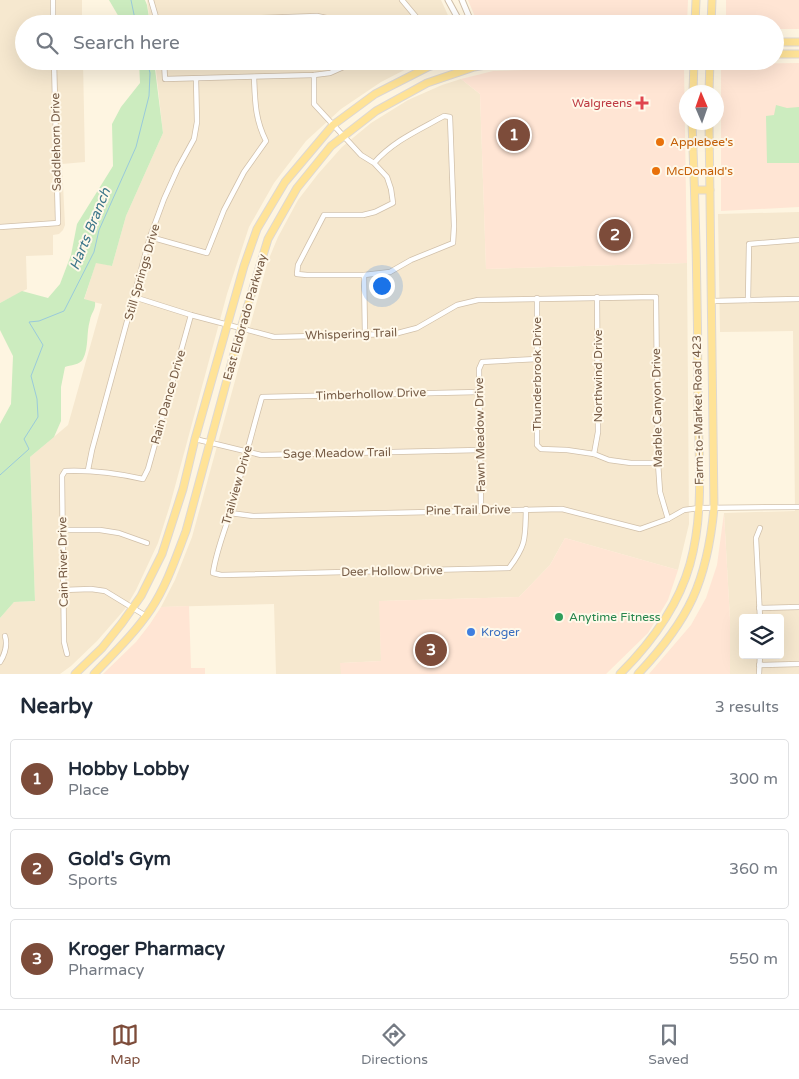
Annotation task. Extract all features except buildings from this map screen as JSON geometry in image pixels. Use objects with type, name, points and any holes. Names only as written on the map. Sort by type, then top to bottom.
[{"type":"main road","points":[[696,0],[696,15]]},
{"type":"main road","points":[[711,15],[712,0]]},
{"type":"main road","points":[[784,42],[799,42]]},
{"type":"main road","points":[[784,54],[799,54]]},
{"type":"main road","name":"East Eldorado Parkway","points":[[75,674],[102,648],[142,596],[162,554],[183,489],[244,266],[257,229],[285,182],[333,125],[375,94],[422,70]]},
{"type":"main road","name":"East Eldorado Parkway","points":[[94,674],[126,642],[146,616],[174,563],[186,531],[241,328],[268,239],[297,188],[325,154],[343,136],[376,111],[427,83],[459,70]]},
{"type":"main road","points":[[693,85],[694,70]]},
{"type":"main road","points":[[709,85],[710,70]]},
{"type":"main road","name":"Farm-to-Market Road 423","points":[[620,674],[635,659],[669,614],[684,581],[693,550],[699,508],[698,359],[692,130]]},
{"type":"main road","name":"Farm-to-Market Road 423","points":[[638,674],[665,645],[693,600],[707,558],[712,533],[714,508],[709,130]]},
{"type":"main road","points":[[695,190],[710,190]]},
{"type":"main road","points":[[698,359],[712,359]]},
{"type":"main road","points":[[635,659],[644,668]]},
{"type":"street","points":[[53,0],[53,15]]},
{"type":"street","points":[[151,0],[156,15]]},
{"type":"street","points":[[402,0],[414,15]]},
{"type":"street","points":[[448,0],[456,15]]},
{"type":"street","points":[[462,0],[468,15]]},
{"type":"street","name":"Saddlehorn Drive","points":[[0,227],[58,223],[54,70]]},
{"type":"street","points":[[164,70],[165,79],[314,75],[337,70]]},
{"type":"street","points":[[314,75],[314,104],[361,155],[374,162],[387,178],[393,204],[363,215],[324,215],[298,265],[297,274],[307,276],[364,275],[390,272],[411,260],[453,243],[450,117],[444,116],[400,139],[384,150],[374,162]]},
{"type":"street","points":[[150,237],[207,253],[224,210],[244,172],[266,142],[259,127],[256,114],[254,76]]},
{"type":"street","name":"Still Springs Drive","points":[[88,470],[150,237],[168,191],[194,139],[197,122],[196,78]]},
{"type":"street","points":[[748,300],[749,244],[799,240]]},
{"type":"street","points":[[364,275],[365,335]]},
{"type":"street","name":"Whispering Trail","points":[[134,297],[191,315],[274,337],[394,334],[417,328],[457,305],[478,300],[656,297]]},
{"type":"street","name":"Northwind Drive","points":[[594,454],[598,432],[597,297]]},
{"type":"street","name":"Marble Canyon Drive","points":[[656,297],[658,463],[660,492],[668,519]]},
{"type":"street","name":"Thunderbrook Drive","points":[[537,298],[537,445],[541,449],[594,454]]},
{"type":"street","points":[[711,301],[799,299]]},
{"type":"street","name":"Rain Dance Drive","points":[[88,470],[118,473],[143,479],[191,315]]},
{"type":"street","name":"Fawn Meadow Drive","points":[[481,509],[479,369],[482,362],[537,359]]},
{"type":"street","name":"Timberhollow Drive","points":[[262,397],[479,392]]},
{"type":"street","name":"Trailview Drive","points":[[213,573],[215,558],[230,513],[262,397]]},
{"type":"street","name":"Sage Meadow Trail","points":[[196,439],[262,455],[480,450]]},
{"type":"street","points":[[594,454],[609,460],[630,463],[658,463]]},
{"type":"street","name":"Cain River Drive","points":[[67,654],[64,642],[62,476],[65,471],[88,470]]},
{"type":"street","name":"Pine Trail Drive","points":[[230,513],[253,516],[481,509],[562,509],[640,529],[668,519],[684,510],[699,508],[799,507]]},
{"type":"street","name":"Deer Hollow Drive","points":[[213,573],[221,576],[509,568],[526,540],[526,509]]},
{"type":"street","points":[[760,528],[756,538],[760,614]]},
{"type":"street","points":[[63,530],[100,530],[119,533],[147,543]]},
{"type":"street","points":[[63,590],[91,589],[106,591],[146,616]]},
{"type":"street","points":[[759,608],[799,607]]},
{"type":"street","points":[[0,662],[5,654],[7,643],[5,636]]},
{"type":"street","points":[[759,674],[760,659]]},
{"type":"street","points":[[759,665],[799,664]]},
{"type":"shaded area","points":[[0,0],[82,0],[82,15],[15,15],[15,70],[83,70],[85,162],[62,164],[65,225],[59,234],[53,235],[53,255],[26,256],[27,289],[0,303]]},
{"type":"shaded area","points":[[147,0],[441,0],[448,15],[149,15]]},
{"type":"shaded area","points":[[468,0],[688,0],[687,15],[474,15]]},
{"type":"shaded area","points":[[726,0],[799,0],[799,29],[784,29],[784,15],[726,15]]},
{"type":"shaded area","points":[[784,63],[799,63],[799,207],[721,211],[721,130],[724,130],[724,85],[721,85],[721,70],[784,70]]},
{"type":"shaded area","points":[[156,70],[404,70],[381,82],[341,109],[306,141],[274,183],[249,227],[227,294],[158,543],[125,609],[97,641],[60,674],[0,674],[0,618],[14,602],[35,601],[30,457],[68,425],[102,304],[84,300],[96,262],[112,266],[126,216],[163,133]]},
{"type":"shaded area","points":[[684,70],[684,85],[679,85],[679,130],[685,130],[687,263],[486,269],[480,94],[461,79],[493,71]]},
{"type":"shaded area","points":[[461,79],[480,94],[486,269],[687,263],[689,524],[678,570],[565,538],[550,565],[519,597],[380,601],[381,661],[341,663],[341,674],[276,674],[274,604],[161,607],[175,580],[192,537],[268,261],[278,237],[298,200],[342,147],[371,123],[408,100]]},
{"type":"shaded area","points":[[799,212],[799,674],[730,674],[730,619],[724,513],[795,511],[793,331],[720,332],[718,214]]},
{"type":"shaded area","points":[[724,513],[730,619],[730,674],[649,674],[691,625],[706,598],[717,565]]},
{"type":"shaded area","points":[[565,538],[678,570],[668,600],[648,633],[606,674],[341,674],[340,663],[381,661],[379,601],[519,597],[550,565]]},
{"type":"shaded area","points":[[189,606],[191,668],[205,668],[205,674],[103,674],[136,642],[161,607]]},
{"type":"green space","points":[[109,0],[145,0],[149,15],[118,15]]},
{"type":"green space","points":[[139,70],[155,70],[163,133],[126,216],[112,266],[96,263],[84,299],[95,302],[89,325],[86,350],[82,361],[65,367],[61,387],[61,421],[54,437],[30,457],[35,601],[14,602],[0,618],[0,424],[11,404],[13,356],[0,330],[0,303],[22,291],[48,298],[60,284],[71,255],[77,224],[113,166],[112,124],[121,107],[140,83]]},
{"type":"green space","points":[[776,105],[787,108],[799,107],[799,163],[767,163],[766,116],[774,115]]},
{"type":"waterway","name":"Harts Branch","points":[[131,0],[134,15]]},
{"type":"waterway","name":"Harts Branch","points":[[0,475],[29,449],[24,439],[38,417],[37,399],[31,376],[43,345],[29,322],[39,321],[64,311],[94,252],[99,230],[136,147],[149,96],[149,70]]},
{"type":"place","name":"Walgreens","points":[[642,103]]},
{"type":"place","name":"Hobby Lobby","points":[[514,135]]},
{"type":"place","name":"Applebee's","points":[[660,142]]},
{"type":"place","name":"McDonald's","points":[[656,171]]},
{"type":"place","name":"Gold's Gym","points":[[615,235]]},
{"type":"place","name":"Anytime Fitness","points":[[559,617]]},
{"type":"place","name":"Kroger","points":[[471,632]]},
{"type":"place","name":"Kroger Pharmacy","points":[[431,650]]}]
